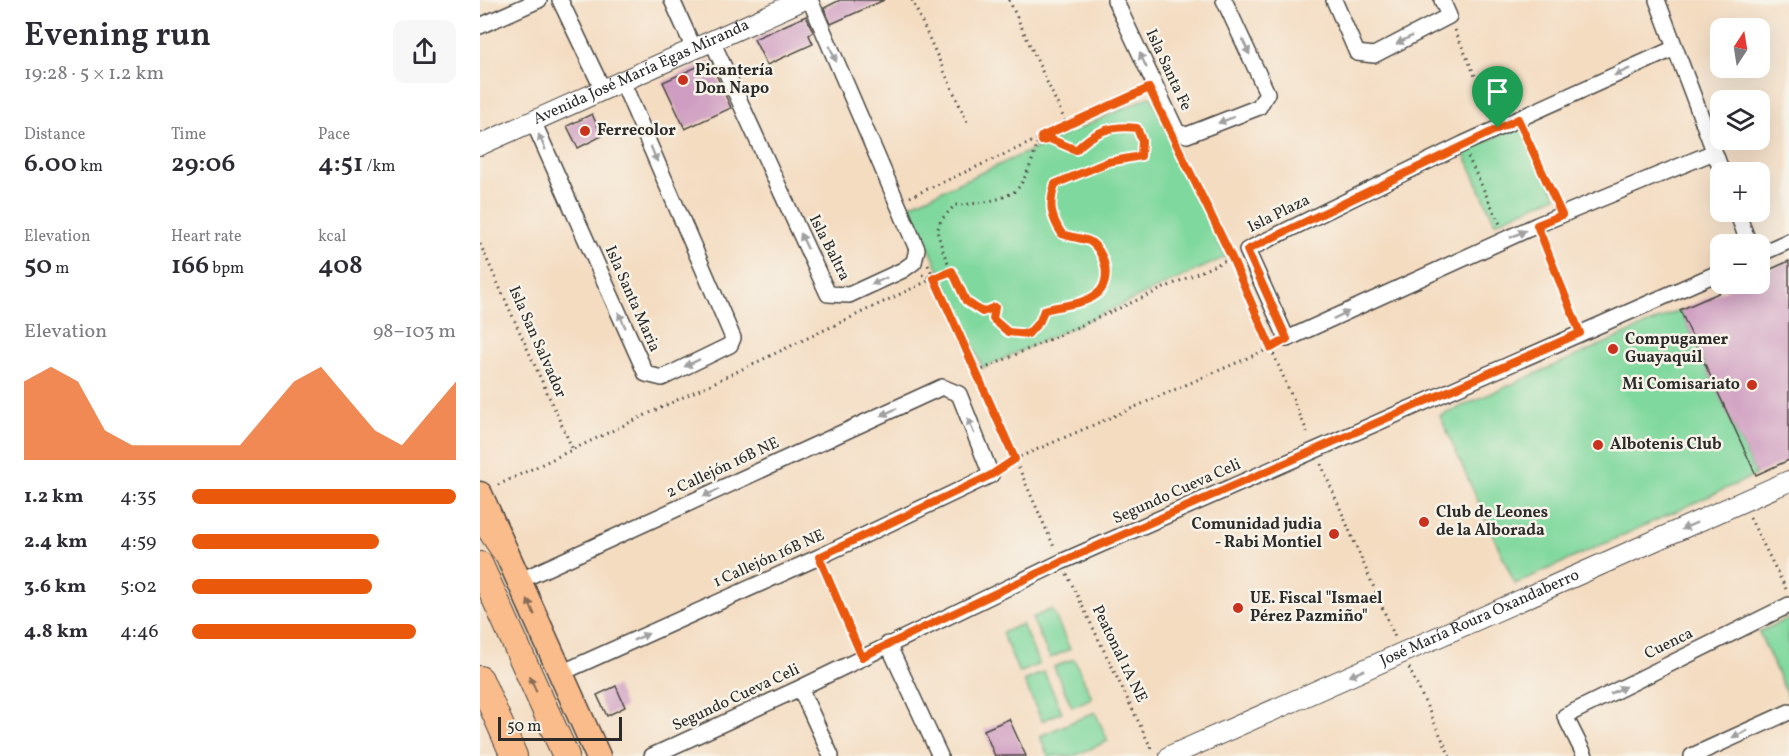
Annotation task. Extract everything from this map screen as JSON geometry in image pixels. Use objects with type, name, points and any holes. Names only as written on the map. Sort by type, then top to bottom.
[{"type":"highway","points":[[480,514],[504,550]]},
{"type":"highway","points":[[480,565],[566,756]]},
{"type":"highway","points":[[480,679],[514,756]]},
{"type":"main road","points":[[480,494],[598,756]]},
{"type":"street","points":[[480,26],[539,0]]},
{"type":"street","points":[[560,0],[603,90]]},
{"type":"street","points":[[672,0],[703,45]]},
{"type":"street","name":"Avenida José María Egas Miranda","points":[[480,145],[803,0]]},
{"type":"street","points":[[810,0],[918,249],[914,262],[903,270]]},
{"type":"street","name":"Isla Santa Fe","points":[[1115,0],[1177,132],[1187,135],[1258,107],[1267,93],[1224,0]]},
{"type":"street","points":[[1334,0],[1357,53],[1374,55],[1449,16],[1442,0]]},
{"type":"street","points":[[1657,0],[1718,162]]},
{"type":"street","name":"Isla Baltra","points":[[703,45],[828,294],[849,295],[903,270]]},
{"type":"street","name":"Isla Plaza","points":[[1287,339],[1247,250],[1463,144],[1675,48]]},
{"type":"street","name":"Isla Santa Maria","points":[[533,122],[646,374],[662,378],[730,345],[733,338],[622,81]]},
{"type":"street","points":[[1287,339],[1537,225],[1714,152]]},
{"type":"street","points":[[1770,250],[1789,241]]},
{"type":"street","name":"Segundo Cueva Celi","points":[[652,756],[1312,444],[1710,276]]},
{"type":"street","name":"2 Callejón 16B NE","points":[[519,581],[942,387],[958,394],[991,475]]},
{"type":"street","name":"1 Callejón 16B NE","points":[[561,673],[819,557],[991,475]]},
{"type":"street","name":"José María Roura Oxandaberro","points":[[1170,756],[1789,481]]},
{"type":"street","name":"Cuenca","points":[[1585,756],[1565,716],[1789,605]]},
{"type":"street","points":[[888,644],[940,756]]},
{"type":"street","points":[[800,688],[831,756]]},
{"type":"street","points":[[1692,756],[1789,712]]},
{"type":"path","points":[[912,0],[968,124]]},
{"type":"path","points":[[1009,0],[1067,125]]},
{"type":"path","points":[[1449,16],[1498,128]]},
{"type":"path","points":[[902,200],[1042,139],[1067,125],[1149,88]]},
{"type":"path","points":[[1518,119],[1562,215]]},
{"type":"path","points":[[1120,126],[1137,128],[1142,141],[1141,156],[1108,162],[1055,184],[1050,213],[1062,234],[1090,242],[1100,254],[1106,267],[1105,283],[1098,293],[1081,302],[1044,310],[1040,321],[1028,334],[1008,332],[993,319],[995,307],[982,312],[966,301],[952,271],[938,231],[941,220],[955,205],[978,204],[1017,190],[1035,155],[1037,144],[1042,139],[1050,139],[1076,150],[1086,139],[1099,131],[1120,126]]},
{"type":"path","points":[[1174,139],[1232,258],[1402,653],[1450,756]]},
{"type":"path","points":[[1463,144],[1507,239]]},
{"type":"path","points":[[1537,225],[1580,333]]},
{"type":"path","name":"Isla San Salvador","points":[[480,244],[573,450]]},
{"type":"path","points":[[976,372],[1232,258]]},
{"type":"path","name":"Peatonal 1A NE","points":[[926,259],[1061,562],[1155,756]]},
{"type":"path","points":[[903,270],[934,278]]},
{"type":"path","points":[[480,494],[952,271]]},
{"type":"path","points":[[991,475],[1015,459],[1287,339]]},
{"type":"path","points":[[1742,503],[1789,595]]},
{"type":"path","points":[[819,557],[862,657]]},
{"type":"green space","points":[[1151,96],[1226,257],[983,368],[910,205]]},
{"type":"green space","points":[[1523,125],[1556,196],[1495,223],[1463,151]]},
{"type":"green space","name":"Albotenis Club","points":[[1680,310],[1756,475],[1515,584],[1440,416]]},
{"type":"green space","points":[[1052,609],[1070,649],[1050,658],[1032,618]]},
{"type":"green space","points":[[1789,618],[1789,699],[1759,632]]},
{"type":"green space","points":[[1022,624],[1039,664],[1019,673],[1002,633]]},
{"type":"green space","points":[[1074,659],[1092,698],[1072,707],[1054,667]]},
{"type":"green space","points":[[1044,672],[1062,712],[1042,721],[1024,681]]},
{"type":"green space","points":[[1095,712],[1108,741],[1074,756],[1048,756],[1040,736]]},
{"type":"building","points":[[840,0],[884,0],[831,24],[824,8]]},
{"type":"building","points":[[806,16],[813,32],[809,35],[813,44],[767,65],[754,39]]},
{"type":"building","points":[[710,61],[731,108],[685,129],[663,82]]},
{"type":"building","name":"Ferrecolor","points":[[592,114],[602,136],[578,148],[567,126]]},
{"type":"building","name":"Mi Comisariato","points":[[1789,261],[1789,460],[1756,475],[1680,310],[1716,294],[1770,294],[1770,270]]},
{"type":"building","points":[[616,686],[625,707],[607,716],[597,695]]},
{"type":"building","points":[[1009,719],[1026,756],[995,756],[984,730]]},
{"type":"place","name":"Picantería Don Napo","points":[[683,80]]},
{"type":"place","name":"Ferrecolor","points":[[585,131]]},
{"type":"place","name":"Compugamer Guayaquil","points":[[1613,349]]},
{"type":"place","name":"Mi Comisariato","points":[[1752,385]]},
{"type":"place","name":"Albotenis Club","points":[[1598,445]]},
{"type":"place","name":"Club de Leones de la Alborada","points":[[1424,522]]},
{"type":"place","name":"Comunidad judia - Rabi Montiel","points":[[1334,534]]},
{"type":"place","name":"UE. Fiscal \"Ismael Pérez Pazmiño\"","points":[[1238,608]]},
{"type":"route","points":[[1149,88],[1232,258],[1271,348],[1287,339],[1247,250],[1498,128],[1518,119],[1562,215],[1537,225],[1580,333],[1061,562],[862,657],[819,557],[991,475],[1015,459],[934,278],[952,271],[966,301],[982,312],[995,307],[993,319],[1008,332],[1028,334],[1040,321],[1044,310],[1081,302],[1098,293],[1105,283],[1106,267],[1100,254],[1090,242],[1062,234],[1050,213],[1051,199],[1055,184],[1108,162],[1141,156],[1142,141],[1137,128],[1120,126],[1099,131],[1086,139],[1076,150],[1050,139],[1042,141],[1041,137],[1149,88]]}]
